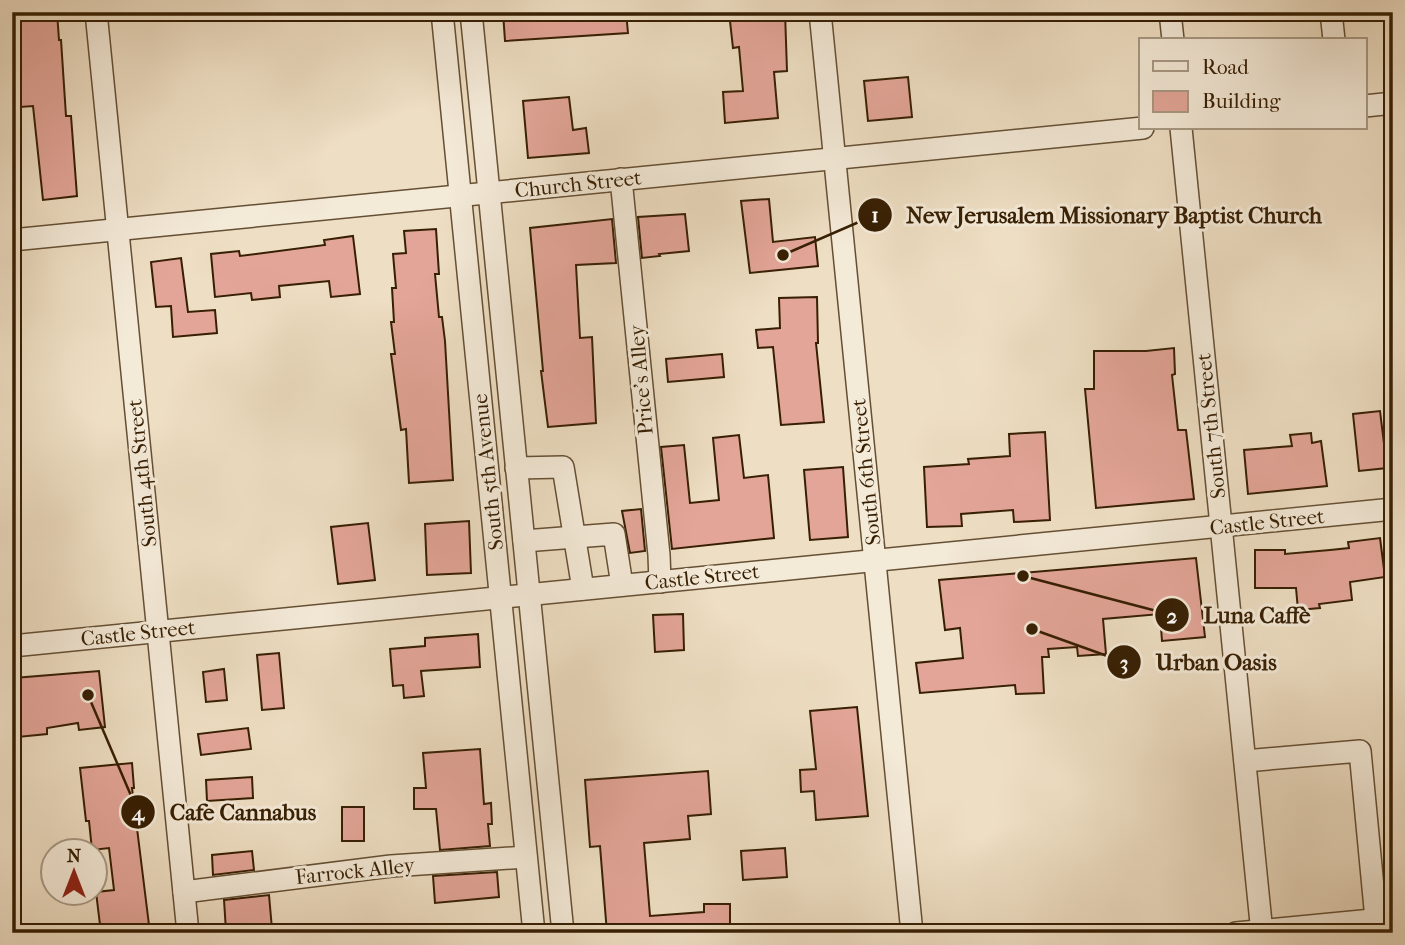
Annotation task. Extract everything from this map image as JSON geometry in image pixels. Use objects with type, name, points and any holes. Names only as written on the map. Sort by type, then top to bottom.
[{"type":"street","name":"South 4th Street","points":[[96,12],[188,933]]},
{"type":"street","name":"South 5th Avenue","points":[[442,12],[534,933]]},
{"type":"street","name":"South 5th Avenue","points":[[471,12],[563,933]]},
{"type":"street","name":"South 6th Street","points":[[820,12],[912,933]]},
{"type":"street","points":[[1170,12],[1173,38]]},
{"type":"street","points":[[1331,12],[1334,38]]},
{"type":"street","points":[[1366,106],[1393,103]]},
{"type":"street","name":"Church Street","points":[[12,240],[1139,128]]},
{"type":"street","name":"South 7th Street","points":[[1181,130],[1262,932]]},
{"type":"street","name":"Price's Alley","points":[[621,179],[660,582]]},
{"type":"street","points":[[516,468],[563,467],[583,589]]},
{"type":"street","name":"Castle Street","points":[[12,646],[1393,509]]},
{"type":"street","points":[[524,541],[614,534],[621,585]]},
{"type":"street","points":[[1236,933],[1384,918],[1360,751],[1245,761]]},
{"type":"street","name":"Farrock Alley","points":[[184,892],[391,866],[526,857]]},
{"type":"building","points":[[12,12],[57,12],[66,116],[71,116],[77,196],[43,200],[33,106],[20,107],[16,62],[12,62]]},
{"type":"building","points":[[503,12],[626,12],[628,33],[505,41]]},
{"type":"building","points":[[729,12],[785,12],[787,71],[774,72],[778,118],[725,123],[723,92],[743,91],[739,47],[733,48]]},
{"type":"building","points":[[908,77],[912,117],[868,121],[864,81]]},
{"type":"building","points":[[569,97],[573,130],[586,128],[589,153],[528,158],[523,101]]},
{"type":"building","points":[[769,199],[773,242],[815,237],[818,266],[750,273],[741,201]]},
{"type":"building","points":[[685,214],[689,251],[642,258],[638,217]]},
{"type":"building","points":[[612,219],[616,263],[576,265],[580,338],[592,337],[596,423],[548,427],[530,228]]},
{"type":"building","points":[[436,229],[439,274],[435,274],[439,317],[442,317],[445,341],[453,480],[409,483],[406,429],[401,430],[391,354],[395,354],[391,322],[394,322],[392,288],[396,288],[393,254],[406,253],[404,231]]},
{"type":"building","points":[[353,236],[360,294],[331,297],[329,281],[279,286],[280,297],[252,300],[251,293],[215,297],[211,254],[239,251],[240,256],[325,245],[324,240]]},
{"type":"building","points":[[181,258],[188,312],[215,310],[217,333],[173,337],[171,306],[156,307],[151,262]]},
{"type":"building","points":[[817,297],[816,343],[824,422],[781,425],[773,347],[758,348],[756,330],[780,328],[779,298]]},
{"type":"building","points":[[1174,348],[1175,374],[1172,375],[1178,430],[1186,430],[1194,499],[1096,508],[1085,389],[1094,389],[1094,351]]},
{"type":"building","points":[[722,354],[724,377],[668,382],[666,359]]},
{"type":"building","points":[[1380,411],[1387,468],[1359,471],[1353,414]]},
{"type":"building","points":[[1045,432],[1050,520],[1014,522],[1013,510],[961,514],[962,526],[927,527],[924,467],[969,464],[968,459],[1010,456],[1009,434]]},
{"type":"building","points":[[1311,433],[1312,443],[1321,441],[1327,486],[1248,494],[1244,450],[1292,446],[1290,435]]},
{"type":"building","points":[[739,435],[744,478],[768,475],[774,538],[672,549],[661,447],[684,445],[690,503],[719,500],[713,438]]},
{"type":"building","points":[[843,467],[848,537],[810,540],[804,470]]},
{"type":"building","points":[[641,509],[645,551],[630,553],[622,511]]},
{"type":"building","points":[[469,521],[471,573],[427,575],[425,524]]},
{"type":"building","points":[[368,523],[375,580],[338,584],[331,527]]},
{"type":"building","points":[[1380,538],[1385,577],[1350,582],[1352,600],[1298,610],[1296,588],[1255,588],[1255,550],[1285,550],[1285,554],[1330,550],[1349,548],[1348,542]]},
{"type":"building","points":[[1196,558],[1205,637],[1162,641],[1160,614],[1103,619],[1106,654],[1078,656],[1077,647],[1048,649],[1049,657],[1042,657],[1044,693],[1016,694],[1015,685],[920,693],[916,663],[963,658],[960,628],[945,630],[939,580]]},
{"type":"building","points":[[683,614],[684,650],[655,652],[653,615]]},
{"type":"building","points":[[478,634],[480,667],[421,671],[424,696],[404,698],[403,685],[393,686],[390,649],[425,646],[425,638]]},
{"type":"building","points":[[279,653],[284,708],[262,710],[257,655]]},
{"type":"building","points":[[224,669],[227,700],[206,702],[203,672]]},
{"type":"building","points":[[99,671],[105,727],[79,730],[78,723],[47,728],[47,734],[18,737],[14,678]]},
{"type":"building","points":[[857,707],[868,816],[816,820],[814,791],[801,792],[800,770],[816,769],[810,711]]},
{"type":"building","points":[[248,728],[251,749],[201,755],[198,734]]},
{"type":"building","points":[[480,749],[484,804],[491,803],[492,824],[488,824],[490,846],[440,850],[436,809],[414,809],[414,788],[426,788],[423,753]]},
{"type":"building","points":[[132,763],[132,788],[150,933],[101,933],[98,906],[108,906],[108,891],[114,890],[108,836],[91,836],[89,821],[86,821],[80,768]]},
{"type":"building","points":[[708,771],[711,814],[688,816],[690,839],[644,843],[650,916],[704,912],[704,904],[730,904],[730,933],[607,933],[600,846],[590,847],[585,780]]},
{"type":"building","points":[[252,777],[253,798],[207,801],[206,780]]},
{"type":"building","points":[[342,807],[364,807],[364,841],[342,841]]},
{"type":"building","points":[[785,848],[787,877],[743,880],[741,851]]},
{"type":"building","points":[[252,851],[254,870],[213,875],[212,855]]},
{"type":"building","points":[[497,872],[499,897],[435,903],[433,876]]},
{"type":"building","points":[[269,895],[272,929],[226,931],[224,900]]},
{"type":"place","name":"New Jerusalem Missionary Baptist Church","points":[[783,255]]},
{"type":"place","name":"Luna Caffè","points":[[1023,576]]},
{"type":"place","name":"Urban Oasis","points":[[1032,629]]},
{"type":"place","name":"Cafe Cannabus","points":[[88,695]]}]
